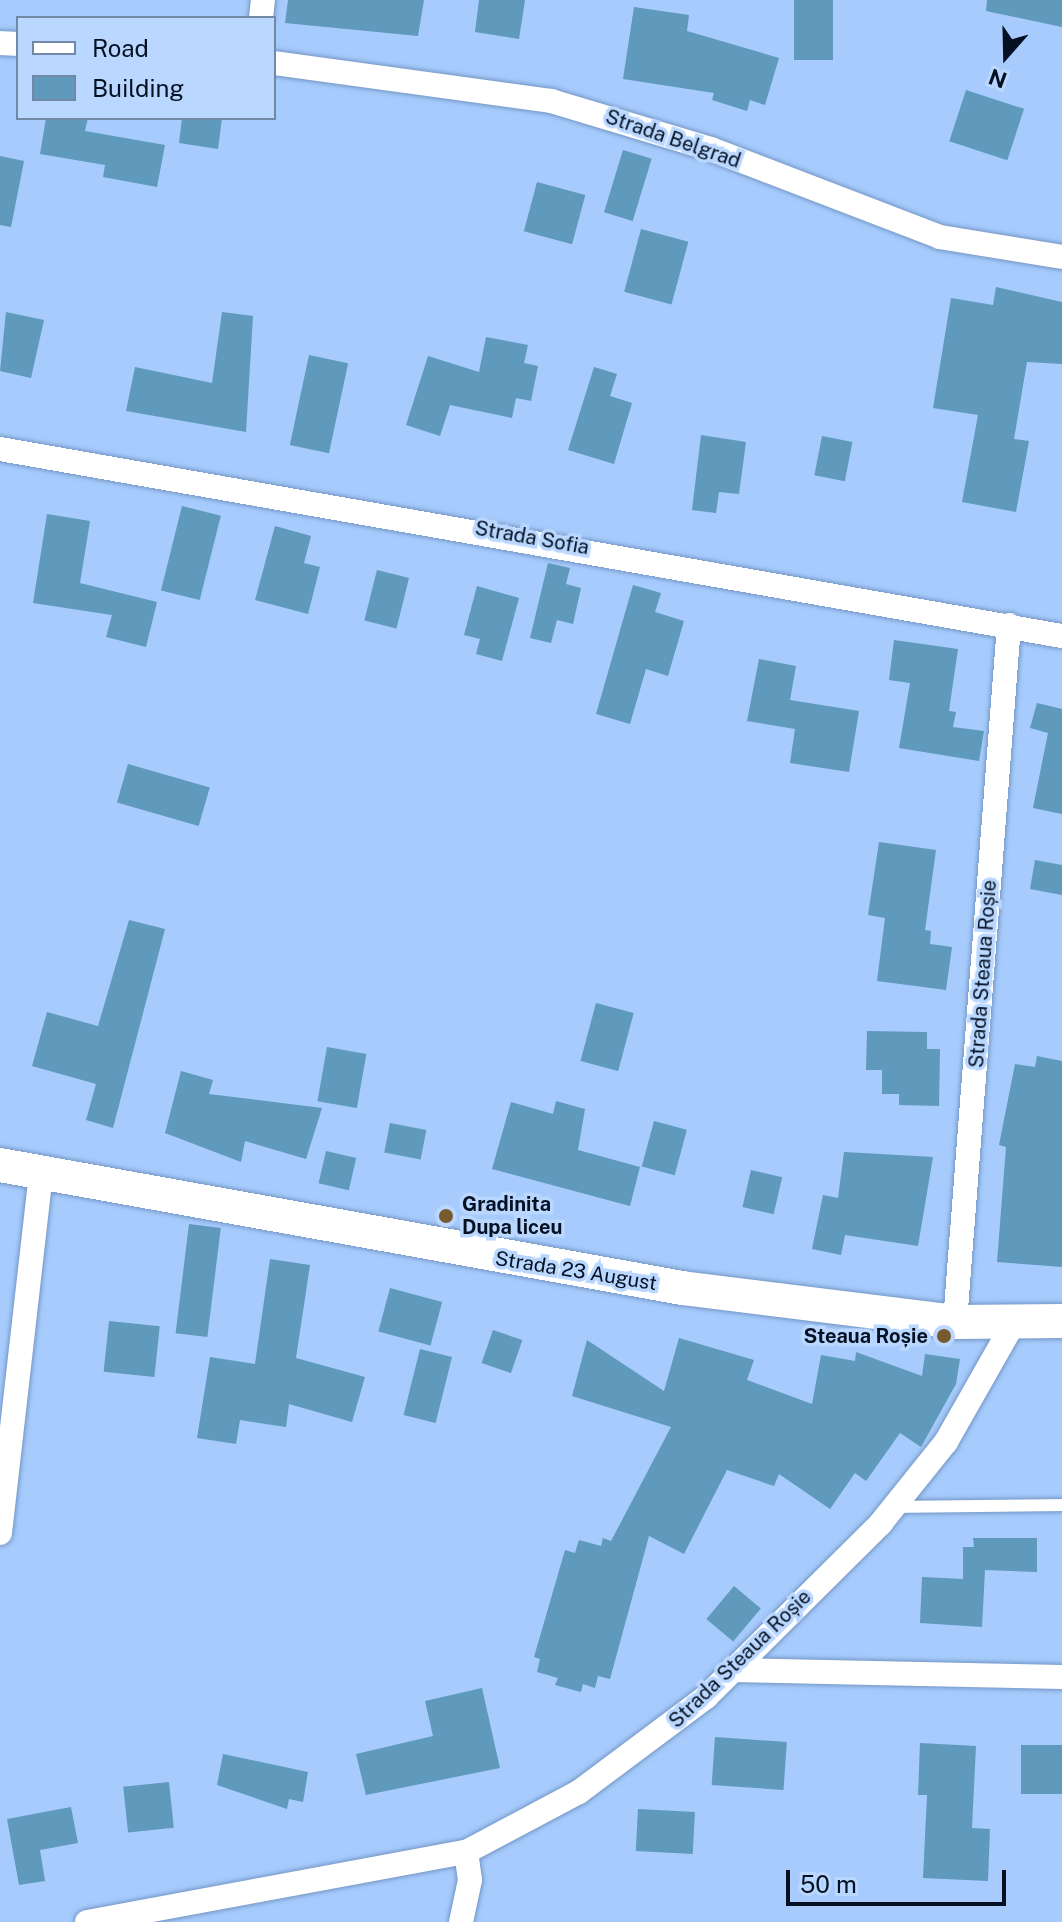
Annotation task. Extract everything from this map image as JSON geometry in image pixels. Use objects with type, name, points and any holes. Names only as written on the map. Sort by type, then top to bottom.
[{"type":"main road","name":"Strada 23 August","points":[[0,1165],[595,1275],[955,1322],[1013,1324],[1062,1321]]},
{"type":"street","name":"Strada Belgrad","points":[[276,63],[551,101],[711,149],[885,220],[1060,251]]},
{"type":"street","name":"Strada Sofia","points":[[0,449],[1062,636]]},
{"type":"street","name":"Strada Steaua Roșie","points":[[955,1322],[1009,625]]},
{"type":"street","points":[[0,1533],[41,1173]]},
{"type":"street","name":"Strada Steaua Roșie","points":[[100,1921],[466,1852],[579,1792],[732,1670],[895,1507],[976,1395],[1013,1324]]},
{"type":"street","points":[[732,1670],[1062,1677]]},
{"type":"street","points":[[461,1922],[470,1880],[466,1852]]},
{"type":"lane","points":[[895,1507],[1062,1505]]},
{"type":"building","points":[[288,0],[424,0],[418,36],[285,23]]},
{"type":"building","points":[[479,0],[525,0],[519,39],[475,32]]},
{"type":"building","points":[[794,0],[833,0],[833,60],[794,60]]},
{"type":"building","points":[[987,0],[1062,0],[1062,27],[986,11]]},
{"type":"building","points":[[634,7],[689,15],[687,31],[779,58],[765,105],[750,100],[747,111],[712,100],[714,93],[623,79]]},
{"type":"building","points":[[966,90],[1024,109],[1007,160],[949,141]]},
{"type":"building","points":[[46,120],[88,120],[85,131],[165,145],[157,187],[103,177],[105,165],[40,154]]},
{"type":"building","points":[[182,120],[222,120],[218,149],[179,143]]},
{"type":"building","points":[[623,150],[652,159],[633,221],[604,212]]},
{"type":"building","points":[[0,156],[24,161],[11,227],[0,225]]},
{"type":"building","points":[[537,182],[585,195],[572,244],[524,231]]},
{"type":"building","points":[[641,229],[688,242],[672,304],[624,292]]},
{"type":"building","points":[[996,287],[1062,302],[1062,364],[1027,362],[1014,439],[1029,441],[1016,512],[962,502],[978,415],[933,408],[951,298],[993,305]]},
{"type":"building","points":[[6,312],[44,320],[31,378],[0,371]]},
{"type":"building","points":[[222,312],[253,316],[246,432],[126,411],[135,367],[212,383]]},
{"type":"building","points":[[486,337],[528,345],[524,363],[538,366],[531,401],[516,398],[512,418],[450,405],[440,436],[406,425],[428,356],[479,372]]},
{"type":"building","points":[[309,355],[348,363],[329,453],[290,445]]},
{"type":"building","points":[[594,367],[617,374],[610,396],[632,403],[614,464],[568,450]]},
{"type":"building","points":[[701,435],[746,442],[739,494],[719,492],[716,513],[692,510]]},
{"type":"building","points":[[822,436],[852,442],[845,481],[814,475]]},
{"type":"building","points":[[182,506],[221,516],[200,600],[161,590]]},
{"type":"building","points":[[47,514],[90,521],[80,583],[157,602],[146,647],[106,637],[112,615],[33,603]]},
{"type":"building","points":[[275,526],[311,536],[304,563],[320,567],[308,614],[255,600]]},
{"type":"building","points":[[548,563],[570,568],[566,584],[581,588],[573,624],[557,620],[551,643],[530,638]]},
{"type":"building","points":[[377,570],[409,578],[396,628],[364,620]]},
{"type":"building","points":[[633,585],[661,593],[655,612],[684,621],[668,676],[646,669],[630,724],[596,714]]},
{"type":"building","points":[[477,586],[519,598],[502,661],[476,654],[480,639],[464,635]]},
{"type":"building","points":[[894,640],[958,649],[949,711],[956,712],[953,727],[984,731],[979,761],[899,748],[910,683],[889,680]]},
{"type":"building","points":[[759,659],[796,666],[790,700],[859,711],[849,772],[790,763],[795,729],[747,721]]},
{"type":"building","points":[[1037,703],[1062,709],[1062,814],[1033,808],[1048,733],[1030,728]]},
{"type":"building","points":[[128,764],[210,787],[199,826],[117,802]]},
{"type":"building","points":[[879,842],[936,850],[925,930],[931,931],[930,944],[952,947],[946,990],[877,981],[885,918],[868,915]]},
{"type":"building","points":[[1035,860],[1062,865],[1062,895],[1030,889]]},
{"type":"building","points":[[129,920],[165,929],[113,1128],[86,1120],[96,1084],[32,1066],[47,1012],[98,1026]]},
{"type":"building","points":[[596,1003],[634,1013],[618,1071],[580,1061]]},
{"type":"building","points":[[867,1031],[927,1032],[927,1049],[940,1049],[939,1106],[899,1105],[899,1094],[882,1094],[882,1070],[866,1070]]},
{"type":"building","points":[[327,1047],[366,1054],[357,1108],[317,1101]]},
{"type":"building","points":[[1037,1056],[1062,1061],[1062,1267],[997,1262],[1006,1147],[999,1145],[1015,1064],[1035,1067]]},
{"type":"building","points":[[181,1071],[213,1080],[209,1094],[322,1108],[306,1159],[245,1141],[241,1162],[165,1133]]},
{"type":"building","points":[[556,1101],[585,1109],[578,1150],[640,1167],[630,1206],[492,1169],[511,1102],[553,1114]]},
{"type":"building","points":[[654,1121],[687,1130],[675,1175],[642,1166]]},
{"type":"building","points":[[390,1123],[426,1130],[421,1160],[384,1152]]},
{"type":"building","points":[[326,1151],[356,1158],[349,1190],[319,1183]]},
{"type":"building","points":[[844,1152],[933,1157],[918,1246],[845,1235],[841,1255],[812,1249],[823,1195],[838,1198]]},
{"type":"building","points":[[751,1170],[782,1177],[774,1214],[742,1207]]},
{"type":"building","points":[[189,1224],[221,1228],[207,1337],[176,1333]]},
{"type":"building","points":[[270,1259],[310,1265],[296,1358],[365,1377],[352,1422],[289,1404],[286,1427],[240,1420],[236,1444],[197,1438],[210,1357],[255,1364]]},
{"type":"building","points":[[390,1288],[442,1302],[431,1345],[378,1331]]},
{"type":"building","points":[[109,1321],[160,1326],[154,1377],[104,1372]]},
{"type":"building","points":[[493,1330],[522,1340],[511,1373],[482,1363]]},
{"type":"building","points":[[679,1338],[754,1360],[747,1380],[812,1404],[821,1355],[855,1361],[856,1352],[922,1376],[925,1354],[960,1359],[956,1384],[921,1447],[900,1433],[866,1481],[855,1473],[830,1509],[779,1474],[774,1486],[727,1470],[684,1554],[649,1536],[610,1679],[598,1676],[595,1688],[583,1684],[581,1692],[555,1685],[558,1678],[537,1672],[540,1659],[534,1657],[565,1550],[575,1553],[579,1540],[601,1546],[603,1538],[611,1541],[671,1427],[572,1396],[587,1340],[664,1391]]},
{"type":"building","points":[[420,1349],[452,1357],[436,1423],[404,1415]]},
{"type":"building","points":[[973,1538],[1037,1538],[1037,1572],[985,1570],[982,1627],[920,1623],[922,1577],[963,1579],[963,1547],[974,1547]]},
{"type":"building","points":[[734,1586],[761,1608],[733,1641],[706,1619]]},
{"type":"building","points":[[482,1688],[500,1768],[366,1795],[356,1754],[433,1736],[425,1701]]},
{"type":"building","points":[[715,1737],[787,1742],[783,1790],[712,1785]]},
{"type":"building","points":[[920,1743],[976,1746],[972,1828],[990,1829],[988,1881],[923,1878],[927,1795],[918,1795]]},
{"type":"building","points":[[1021,1745],[1062,1745],[1062,1794],[1021,1794]]},
{"type":"building","points":[[223,1754],[308,1772],[303,1802],[289,1799],[287,1809],[217,1785]]},
{"type":"building","points":[[169,1782],[174,1828],[128,1833],[123,1787]]},
{"type":"building","points":[[71,1807],[78,1843],[40,1850],[45,1881],[19,1885],[7,1819]]},
{"type":"building","points":[[638,1809],[695,1812],[693,1854],[636,1851]]},
{"type":"place","name":"Gradinita Dupa liceu","points":[[446,1216]]},
{"type":"place","name":"Steaua Roșie","points":[[944,1336]]}]
